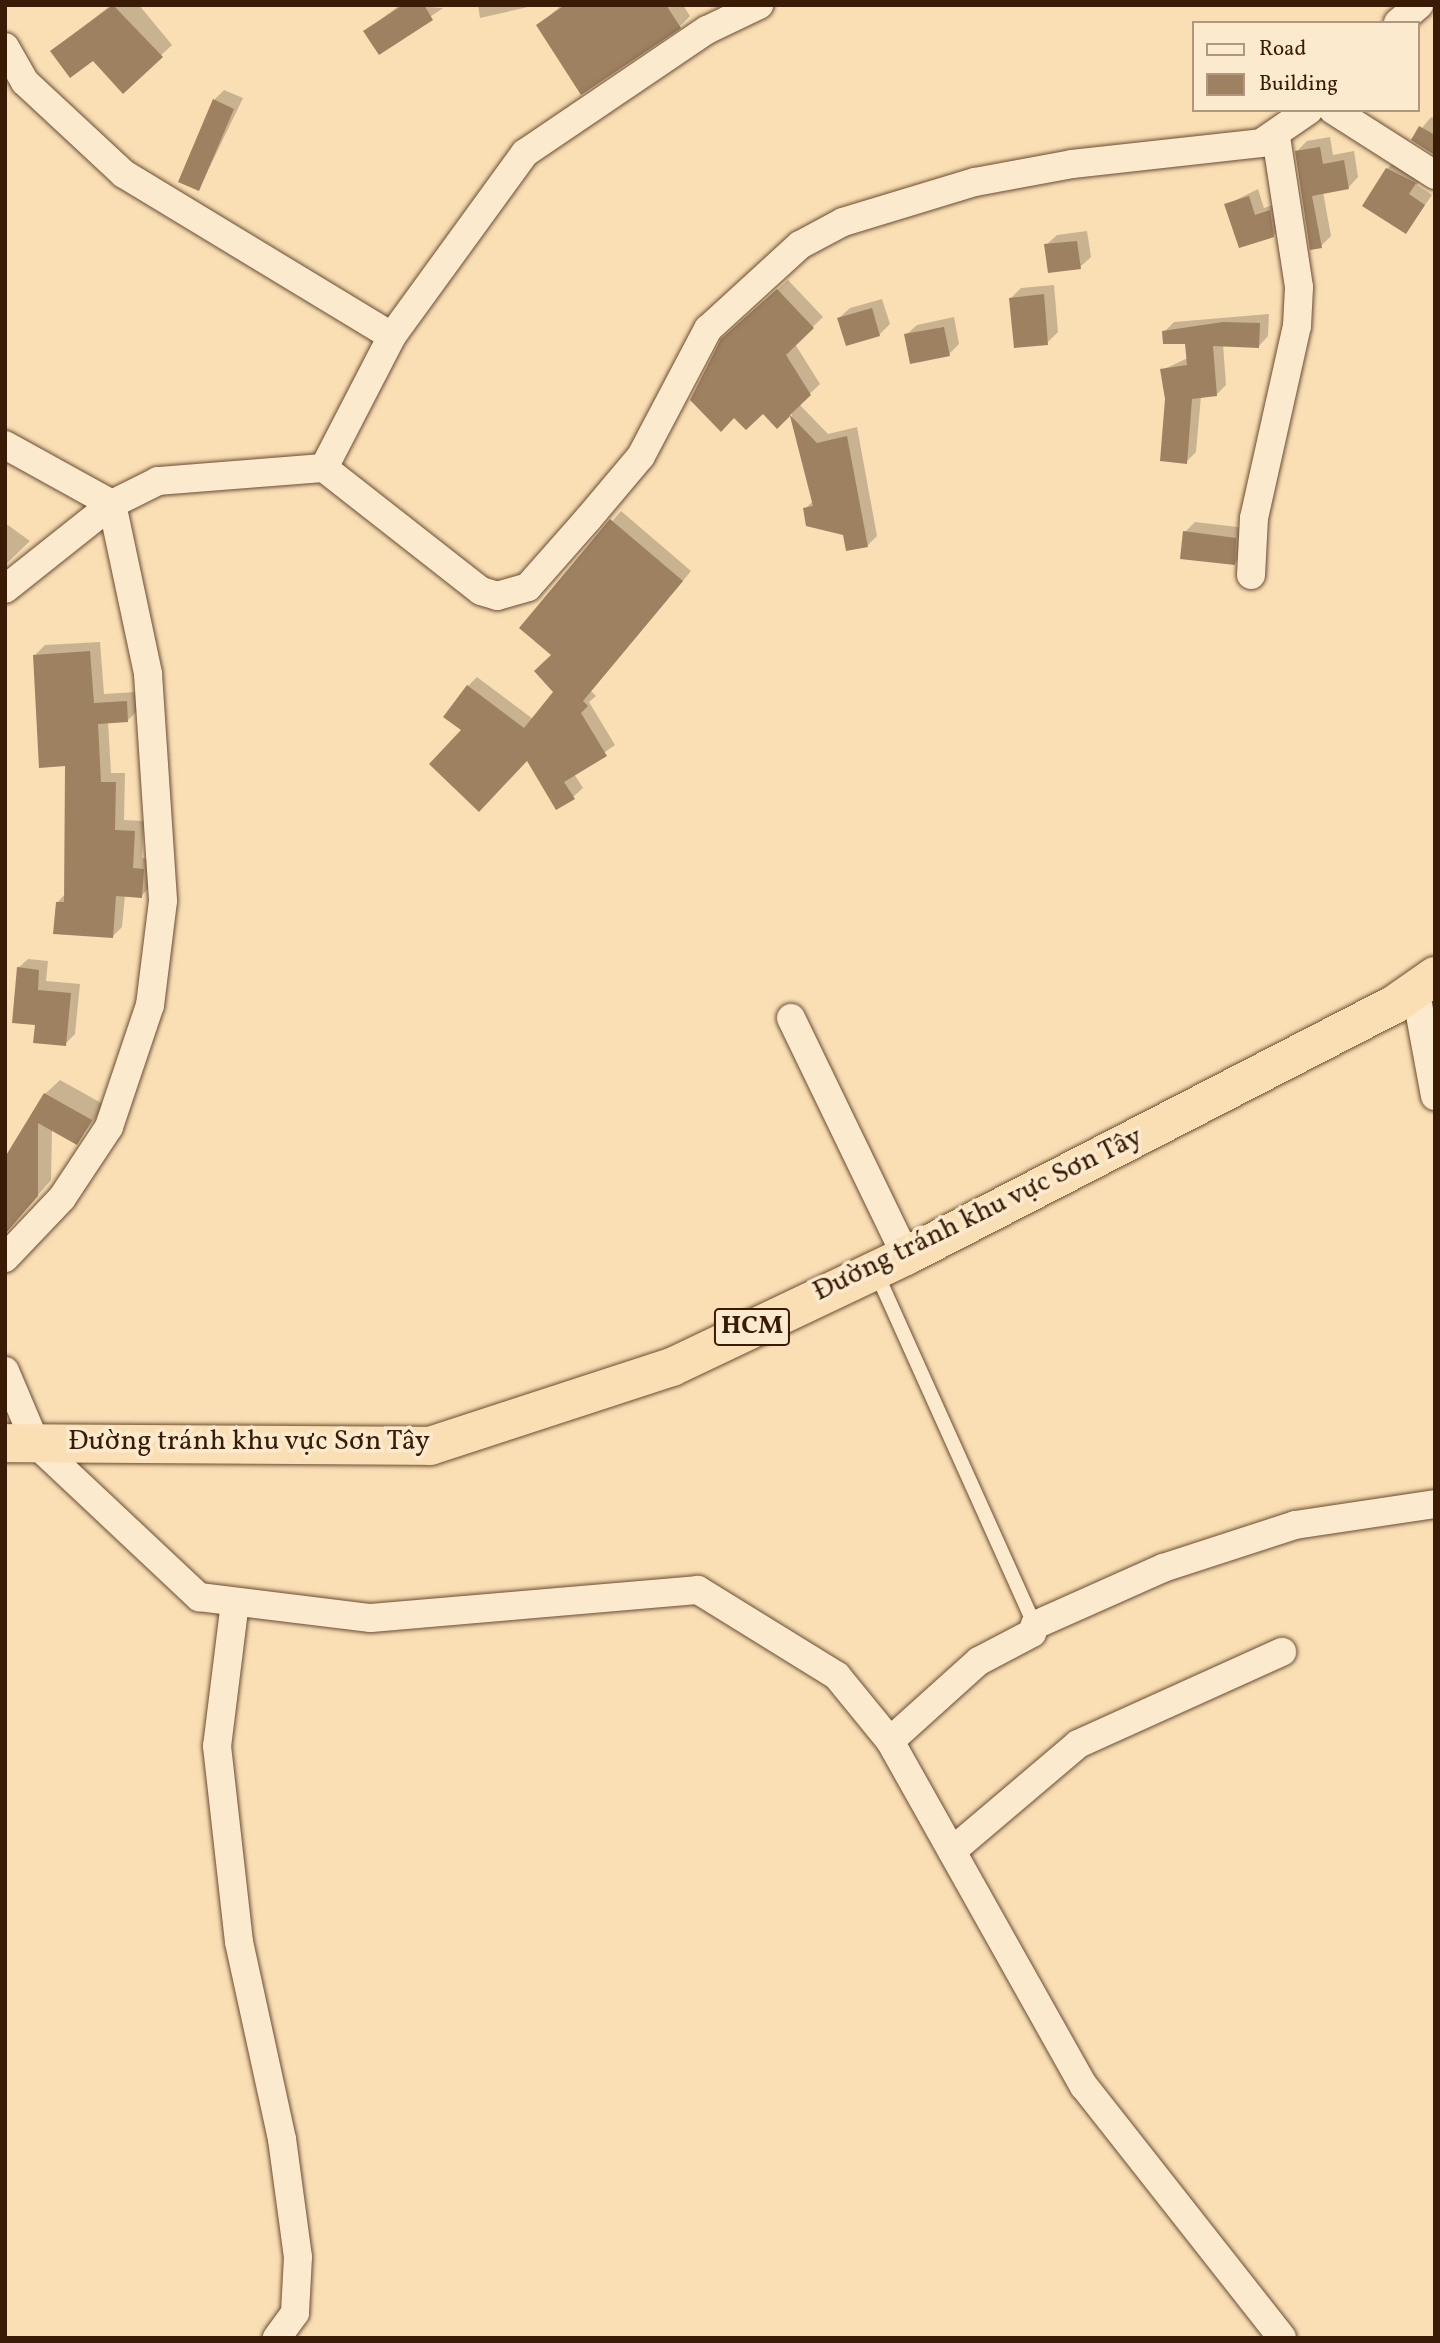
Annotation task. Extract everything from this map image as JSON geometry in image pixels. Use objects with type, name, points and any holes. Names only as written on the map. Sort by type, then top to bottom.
[{"type":"highway","name":"Đường tránh khu vực Sơn Tây","points":[[21,1443],[430,1446],[672,1367],[891,1263],[1425,982]]},
{"type":"street","points":[[324,468],[392,336],[524,153],[707,30],[759,5]]},
{"type":"street","points":[[1400,21],[1419,5]]},
{"type":"street","points":[[5,47],[25,82],[124,174],[392,336]]},
{"type":"street","points":[[5,589],[112,504],[158,481],[196,473],[324,468],[481,591],[511,594],[528,587],[641,456],[708,329],[800,245],[843,222],[975,182],[1276,137],[1307,112]]},
{"type":"street","points":[[1336,112],[1435,175]]},
{"type":"street","points":[[1251,576],[1254,518],[1297,326],[1297,273],[1276,137]]},
{"type":"street","points":[[5,444],[112,504],[148,674],[163,901],[150,1005],[109,1127],[62,1198],[5,1258]]},
{"type":"street","points":[[1425,982],[1435,1096]]},
{"type":"street","points":[[791,1018],[891,1263]]},
{"type":"street","points":[[5,1371],[21,1443],[198,1597],[371,1618],[698,1590],[837,1676],[890,1741],[1084,2086],[1282,2338]]},
{"type":"street","points":[[890,1741],[979,1661],[1032,1633],[1035,1625],[1214,1548],[1295,1525],[1435,1504]]},
{"type":"street","points":[[235,1602],[216,1746],[239,1942],[282,2139],[298,2257],[295,2313],[277,2338]]},
{"type":"street","points":[[952,1851],[1078,1744],[1282,1652]]},
{"type":"lane","points":[[891,1263],[1035,1625]]},
{"type":"building","points":[[113,5],[163,57],[123,94],[93,61],[70,78],[50,51]]},
{"type":"building","points":[[403,5],[424,5],[433,20],[379,55],[363,31]]},
{"type":"building","points":[[565,5],[666,5],[681,28],[581,95],[536,25]]},
{"type":"building","points":[[213,99],[234,109],[199,191],[178,182]]},
{"type":"building","points":[[1419,126],[1435,135],[1433,154],[1411,140]]},
{"type":"building","points":[[1320,147],[1323,164],[1344,160],[1349,189],[1312,196],[1322,248],[1310,250],[1295,151]]},
{"type":"building","points":[[1386,168],[1416,183],[1409,194],[1425,205],[1406,234],[1362,206]]},
{"type":"building","points":[[1249,196],[1255,215],[1270,210],[1274,237],[1239,248],[1224,204]]},
{"type":"building","points":[[1077,241],[1081,269],[1048,273],[1044,244]]},
{"type":"building","points":[[777,289],[814,328],[786,355],[811,395],[790,415],[817,443],[847,436],[868,547],[846,551],[843,535],[806,526],[803,508],[813,506],[790,416],[777,429],[763,414],[746,430],[734,418],[721,432],[690,400],[721,339]]},
{"type":"building","points":[[1044,294],[1048,345],[1014,348],[1009,298]]},
{"type":"building","points":[[872,308],[880,336],[846,346],[837,318]]},
{"type":"building","points":[[1223,322],[1260,323],[1259,348],[1213,346],[1217,396],[1192,399],[1187,464],[1160,461],[1165,399],[1160,369],[1187,365],[1185,344],[1163,344],[1162,331]]},
{"type":"building","points":[[944,327],[950,356],[910,364],[904,334]]},
{"type":"building","points":[[610,519],[683,581],[583,701],[588,706],[581,713],[607,756],[564,782],[575,799],[556,810],[527,761],[479,812],[429,764],[461,730],[443,717],[467,685],[524,728],[553,692],[534,671],[551,655],[519,628]]},
{"type":"building","points":[[1183,531],[1236,538],[1235,565],[1180,559]]},
{"type":"building","points":[[90,651],[94,703],[127,701],[128,722],[98,724],[101,782],[116,782],[115,830],[135,831],[133,868],[144,869],[142,898],[116,896],[113,938],[53,934],[56,902],[64,902],[65,766],[39,768],[33,655]]},
{"type":"building","points":[[17,967],[39,970],[38,990],[71,993],[66,1046],[33,1043],[35,1025],[12,1023]]},
{"type":"building","points":[[44,1093],[92,1120],[77,1145],[38,1123],[38,1196],[5,1234],[5,1157]]}]
